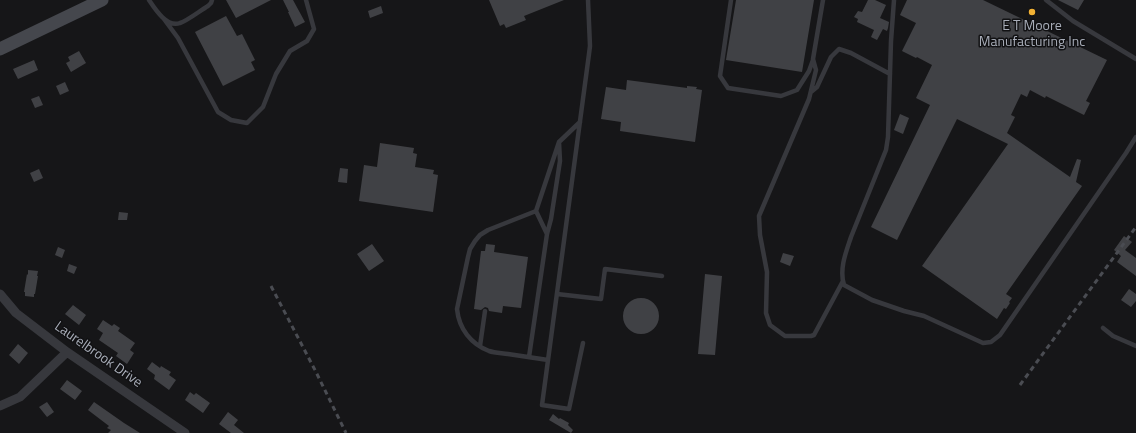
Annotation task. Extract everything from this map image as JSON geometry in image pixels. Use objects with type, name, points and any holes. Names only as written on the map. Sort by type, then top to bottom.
[{"type":"main road","points":[[0,49],[102,0]]},
{"type":"street","name":"Laurelbrook Drive","points":[[0,294],[16,313],[68,352],[185,433]]},
{"type":"street","points":[[0,406],[20,397],[68,352]]},
{"type":"lane","points":[[149,0],[178,38],[218,112],[231,120],[248,124],[263,107],[276,74],[290,52],[307,41],[314,29],[306,0]]},
{"type":"lane","points":[[164,19],[173,24],[180,23],[208,6],[212,0]]},
{"type":"lane","points":[[583,344],[569,409],[542,404],[590,46],[588,0]]},
{"type":"lane","points":[[730,0],[720,76],[728,88],[780,96],[797,90],[809,71],[813,59],[823,0]]},
{"type":"lane","points":[[894,0],[888,137],[886,150],[846,251],[842,271],[844,285],[872,300],[924,316],[983,342],[991,342],[1000,335],[1104,186],[1136,137]]},
{"type":"lane","points":[[1046,0],[1073,21],[1136,59]]},
{"type":"lane","points":[[811,92],[817,86],[832,57],[839,50],[851,53],[890,74]]},
{"type":"lane","points":[[813,59],[816,70],[809,99],[759,216],[760,235],[768,272],[766,313],[770,325],[785,336],[811,336],[814,334],[843,280]]},
{"type":"lane","points":[[547,234],[536,211],[559,142],[580,122]]},
{"type":"lane","points":[[529,357],[547,234],[551,219],[560,162],[559,142]]},
{"type":"lane","points":[[536,211],[488,230],[480,235],[475,241],[470,249],[457,309],[462,328],[468,337],[480,346],[491,352],[548,360]]},
{"type":"lane","points":[[557,294],[601,299],[605,269],[662,276]]},
{"type":"lane","points":[[480,346],[485,311]]},
{"type":"lane","points":[[1103,328],[1113,336],[1136,346]]},
{"type":"building","points":[[226,0],[271,0],[236,18]]},
{"type":"building","points":[[283,0],[293,0],[305,22],[295,27]]},
{"type":"building","points":[[489,0],[564,0],[524,16],[526,20],[506,28],[504,24],[500,26]]},
{"type":"building","points":[[736,0],[814,0],[802,72],[726,60]]},
{"type":"building","points":[[868,0],[875,0],[886,5],[880,18],[889,22],[888,28],[887,31],[883,29],[877,40],[871,37],[874,30],[857,22],[858,19],[854,17],[858,11],[862,12]]},
{"type":"building","points":[[907,0],[983,0],[1107,60],[1086,101],[1090,103],[1084,115],[1046,96],[1045,98],[1030,90],[1027,97],[1021,94],[1011,115],[1015,117],[1007,133],[1070,177],[1077,159],[1081,160],[1076,182],[1082,186],[1006,294],[1012,298],[1006,309],[1004,308],[997,319],[922,266],[1008,144],[957,119],[897,240],[871,227],[930,105],[916,98],[932,65],[902,51],[916,23],[900,15]]},
{"type":"building","points":[[1058,0],[1084,0],[1078,10]]},
{"type":"building","points":[[381,6],[383,13],[370,18],[368,11]]},
{"type":"building","points":[[226,16],[237,36],[242,34],[255,60],[251,62],[255,70],[223,86],[195,32]]},
{"type":"building","points":[[79,51],[86,63],[71,72],[66,63],[70,61],[68,57]]},
{"type":"building","points":[[34,60],[38,70],[18,79],[13,69]]},
{"type":"building","points":[[627,80],[687,88],[687,86],[697,87],[696,89],[702,90],[695,142],[620,131],[621,122],[601,119],[606,87],[626,90]]},
{"type":"building","points":[[65,82],[69,91],[60,95],[56,86]]},
{"type":"building","points":[[39,96],[43,105],[35,108],[31,99]]},
{"type":"building","points":[[900,114],[909,118],[903,134],[894,130]]},
{"type":"building","points":[[380,143],[414,148],[413,153],[417,154],[415,167],[434,170],[433,174],[438,175],[433,212],[359,201],[364,165],[377,167]]},
{"type":"building","points":[[340,168],[348,169],[347,183],[338,182]]},
{"type":"building","points":[[39,169],[43,178],[34,182],[30,173]]},
{"type":"building","points":[[119,212],[128,213],[127,220],[118,220]]},
{"type":"building","points":[[1124,236],[1132,242],[1125,250],[1136,258],[1136,276],[1117,262],[1121,256],[1114,250]]},
{"type":"building","points":[[372,244],[384,261],[369,271],[357,254]]},
{"type":"building","points":[[486,244],[495,245],[494,252],[528,257],[521,308],[503,306],[502,313],[489,311],[488,308],[485,307],[481,310],[474,309],[481,251],[485,251]]},
{"type":"building","points":[[58,247],[65,250],[62,258],[55,255]]},
{"type":"building","points":[[783,253],[794,256],[790,266],[780,262]]},
{"type":"building","points":[[69,264],[77,267],[74,274],[67,271]]},
{"type":"building","points":[[28,270],[38,271],[34,297],[25,296],[24,292]]},
{"type":"building","points":[[705,274],[722,276],[715,355],[698,354]]},
{"type":"building","points":[[1129,289],[1136,294],[1136,301],[1131,307],[1121,300]]},
{"type":"building","points":[[641,298],[651,301],[656,306],[659,316],[656,326],[651,331],[641,334],[631,331],[626,326],[623,316],[626,306],[631,301]]},
{"type":"building","points":[[73,305],[86,315],[79,325],[65,314]]},
{"type":"building","points":[[103,320],[112,326],[114,324],[120,328],[118,331],[135,343],[130,350],[134,353],[127,364],[116,356],[118,353],[99,340],[103,333],[97,329]]},
{"type":"building","points":[[18,344],[28,353],[19,364],[9,355]]},
{"type":"building","points":[[152,362],[160,368],[161,366],[171,372],[169,375],[176,380],[169,390],[154,379],[155,375],[147,369]]},
{"type":"building","points":[[67,380],[82,391],[75,400],[60,389]]},
{"type":"building","points":[[190,392],[194,395],[196,393],[210,403],[203,413],[185,400]]},
{"type":"building","points":[[47,402],[54,412],[47,417],[39,407]]},
{"type":"building","points":[[94,402],[140,433],[108,433],[111,430],[107,428],[109,426],[88,410]]},
{"type":"building","points":[[228,412],[238,420],[234,425],[244,433],[231,433],[219,424]]},
{"type":"building","points":[[553,414],[559,419],[560,418],[569,423],[568,425],[573,430],[571,433],[549,420]]},
{"type":"railway","points":[[1020,385],[1136,227]]},
{"type":"railway","points":[[271,286],[346,433]]},
{"type":"place","name":"E T Moore Manufacturing Inc","points":[[1032,12]]}]
